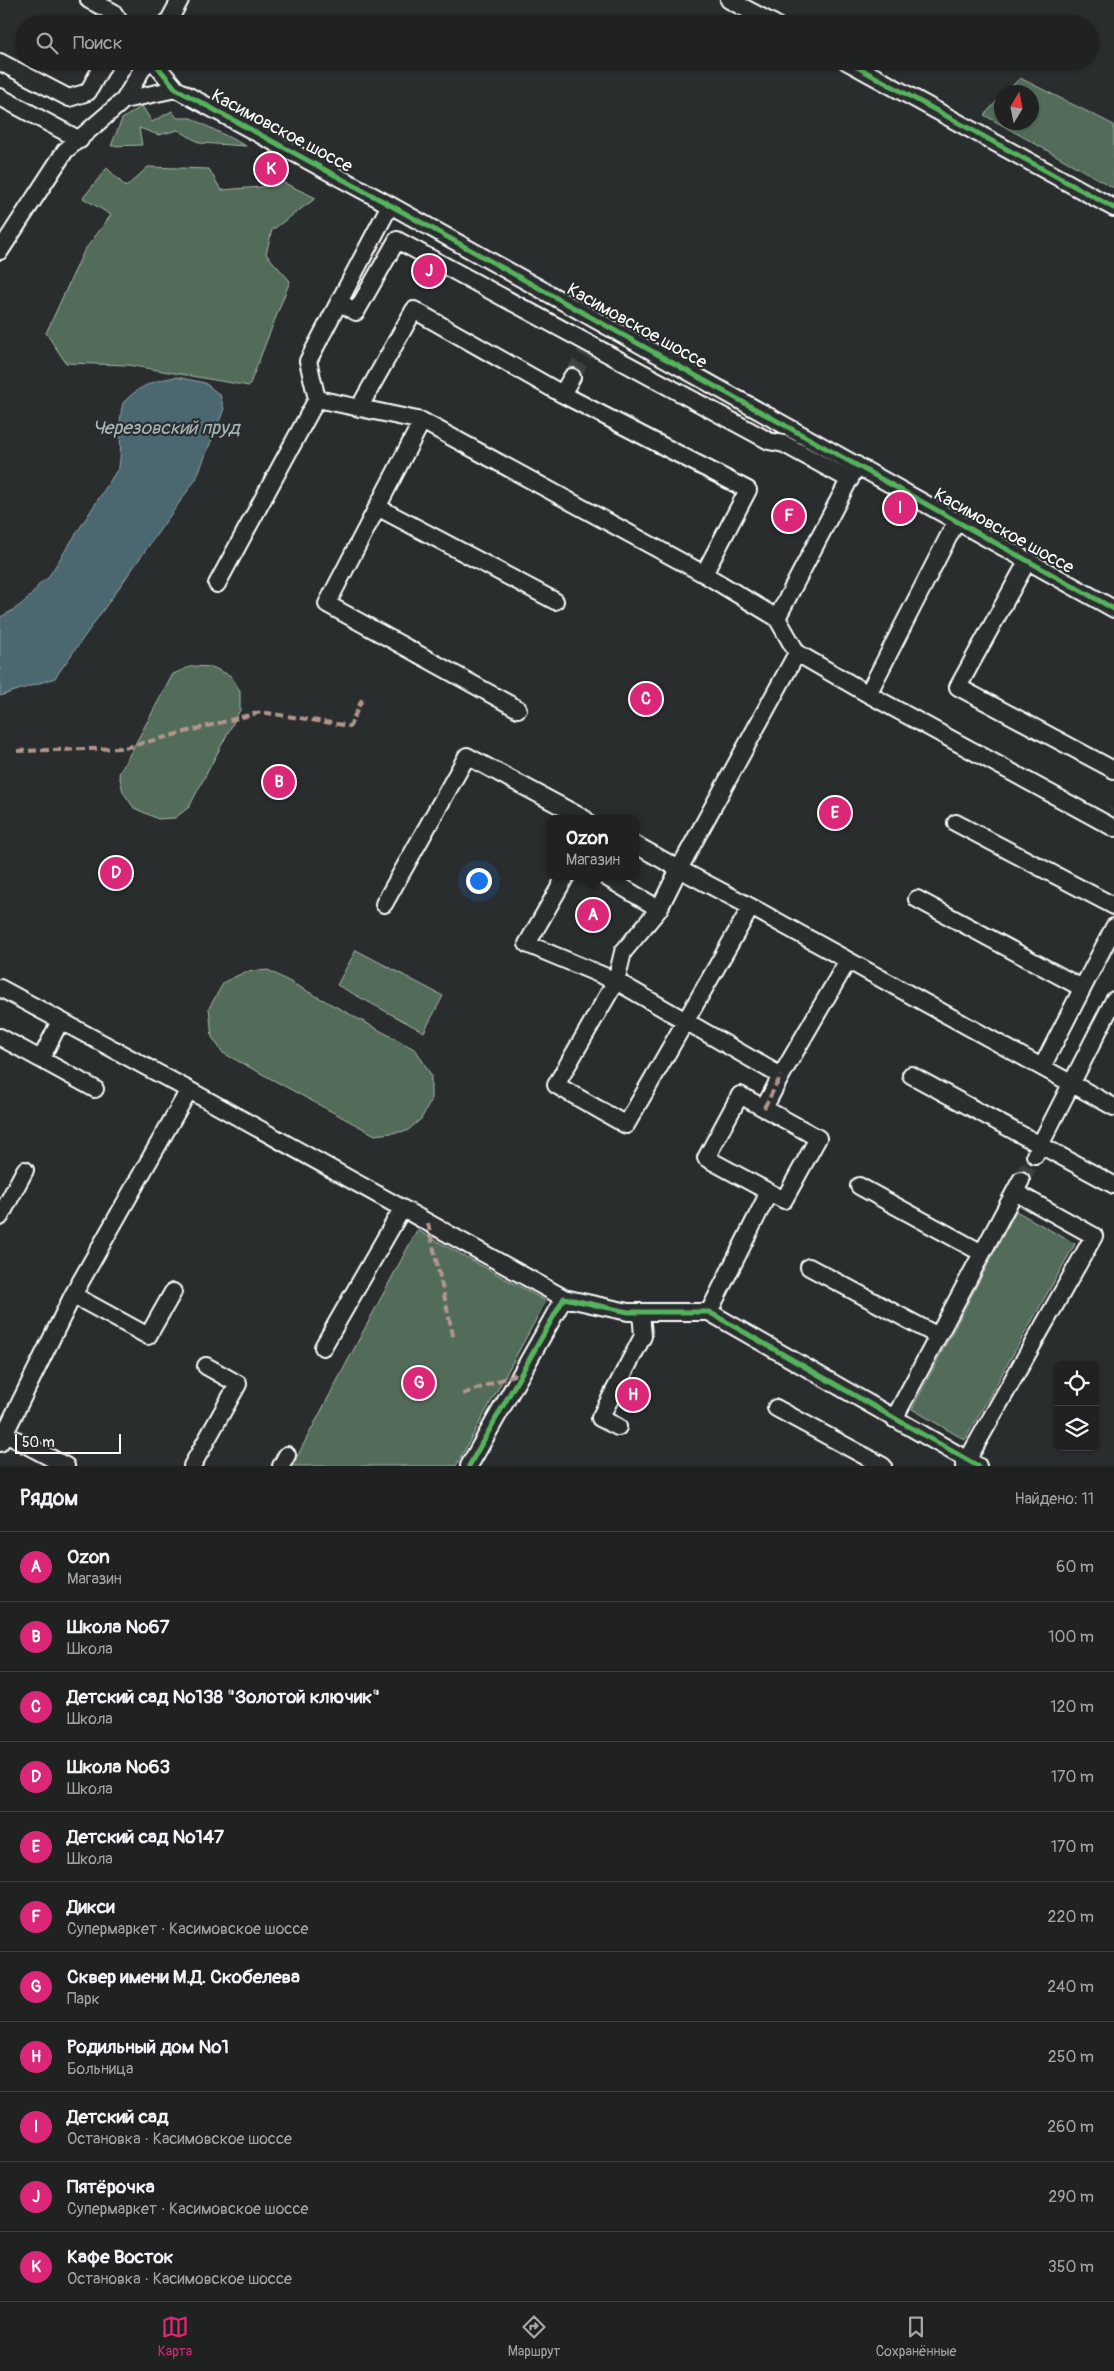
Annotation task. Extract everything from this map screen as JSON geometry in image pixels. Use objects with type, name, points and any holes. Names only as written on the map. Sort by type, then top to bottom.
[{"type":"street","points":[[89,0],[118,12]]},
{"type":"street","points":[[172,15],[180,0]]},
{"type":"street","points":[[730,0],[750,6],[762,15]]},
{"type":"street","points":[[0,62],[15,70]]},
{"type":"street","points":[[15,70],[69,98],[88,92],[100,70]]},
{"type":"street","points":[[0,251],[65,151],[124,100],[142,70]]},
{"type":"street","name":"Касимовское шоссе","points":[[160,70],[176,89],[390,205],[1114,609]]},
{"type":"street","points":[[862,70],[1114,208]]},
{"type":"street","points":[[124,100],[176,89]]},
{"type":"street","points":[[0,97],[80,140]]},
{"type":"street","points":[[217,584],[317,399],[308,361],[390,205]]},
{"type":"street","points":[[339,302],[356,312],[397,240],[588,347],[769,441],[784,444],[850,480]]},
{"type":"street","points":[[359,408],[414,310],[562,394],[748,490],[704,574]]},
{"type":"street","points":[[588,347],[601,322]]},
{"type":"street","points":[[562,394],[572,377]]},
{"type":"street","points":[[317,399],[422,421],[704,574],[777,618],[797,652],[868,694],[1111,821]]},
{"type":"street","points":[[422,421],[327,604],[518,709]]},
{"type":"street","points":[[777,618],[857,465]]},
{"type":"street","points":[[378,507],[555,601]]},
{"type":"street","points":[[868,694],[957,520]]},
{"type":"street","points":[[1028,560],[958,687],[1114,770]]},
{"type":"street","points":[[751,907],[626,1126],[556,1085],[616,981],[623,952],[659,909],[797,652]]},
{"type":"street","points":[[384,904],[467,756],[578,815]]},
{"type":"street","points":[[956,823],[1114,906]]},
{"type":"street","points":[[639,847],[1114,1107]]},
{"type":"street","points":[[564,880],[527,944],[616,981],[781,1076]]},
{"type":"street","points":[[611,880],[659,909]]},
{"type":"street","points":[[917,899],[1082,988]]},
{"type":"street","points":[[1042,1067],[1114,927]]},
{"type":"street","points":[[764,1108],[847,962]]},
{"type":"street","points":[[0,988],[189,1090],[564,1298],[628,1312],[709,1312],[969,1464],[1094,1236],[1018,1186],[894,1419]]},
{"type":"street","points":[[1037,1151],[1114,1000]]},
{"type":"street","points":[[41,1059],[60,1020]]},
{"type":"street","points":[[0,1037],[95,1089]]},
{"type":"street","points":[[911,1076],[1037,1151],[1114,1185]]},
{"type":"street","points":[[66,1466],[2,1436],[74,1295],[189,1090]]},
{"type":"street","points":[[740,1095],[818,1138],[784,1200],[769,1192],[706,1158],[740,1095]]},
{"type":"street","points":[[0,1216],[24,1170]]},
{"type":"street","points":[[859,1186],[982,1253]]},
{"type":"street","points":[[709,1312],[769,1192]]},
{"type":"street","points":[[323,1348],[402,1209]]},
{"type":"street","points":[[809,1267],[938,1336]]},
{"type":"street","points":[[74,1295],[148,1336],[173,1292]]},
{"type":"street","points":[[469,1466],[564,1298]]},
{"type":"street","points":[[618,1427],[600,1418],[643,1336],[641,1312]]},
{"type":"street","points":[[192,1466],[238,1384],[206,1366]]},
{"type":"street","points":[[776,1408],[884,1466]]},
{"type":"green space","points":[[1020,78],[1034,85],[1013,85]]},
{"type":"green space","points":[[1039,88],[1114,125],[1114,188],[1011,130],[1039,130]]},
{"type":"green space","points":[[994,104],[994,121],[984,115]]},
{"type":"green space","points":[[142,106],[152,122],[172,111],[177,118],[191,118],[246,146],[200,143],[178,130],[159,135],[139,128],[142,145],[111,146],[122,119]]},
{"type":"green space","points":[[148,167],[209,169],[221,190],[261,187],[278,180],[316,198],[272,230],[266,254],[290,281],[249,386],[128,365],[66,363],[46,333],[84,251],[111,215],[83,198],[107,168],[126,187]]},
{"type":"green space","points":[[192,666],[212,667],[231,676],[240,691],[240,710],[189,807],[175,818],[158,819],[134,808],[123,792],[119,774],[173,674]]},
{"type":"green space","points":[[356,950],[443,996],[424,1032],[337,985]]},
{"type":"green space","points":[[268,970],[416,1050],[431,1075],[431,1101],[421,1119],[407,1131],[375,1135],[223,1053],[212,1037],[209,1008],[224,982],[245,972]]},
{"type":"green space","points":[[1016,1211],[1075,1244],[965,1440],[912,1409]]},
{"type":"green space","points":[[417,1230],[546,1301],[456,1466],[292,1466]]},
{"type":"water","name":"Черезовский пруд","points":[[177,377],[205,383],[220,395],[224,409],[196,479],[55,678],[0,696],[0,617],[22,604],[40,583],[47,579],[119,467],[120,419],[123,403],[135,392],[147,385]]},
{"type":"tunnel","points":[[572,377],[586,351]]},
{"type":"tunnel","points":[[1021,1180],[1035,1155]]},
{"type":"marked path","points":[[17,751],[124,748],[261,712],[350,726],[363,697]]},
{"type":"marked path","points":[[764,1108],[781,1076]]},
{"type":"marked path","points":[[428,1223],[454,1340]]},
{"type":"marked path","points":[[463,1394],[522,1372]]},
{"type":"cycle path","points":[[160,70],[176,89],[390,205],[1114,609]]},
{"type":"cycle path","points":[[862,70],[1114,208]]},
{"type":"cycle path","points":[[469,1466],[564,1298],[628,1312],[709,1312],[978,1466]]},
{"type":"place","name":"Кафе Восток","points":[[271,169]]},
{"type":"place","name":"Пятёрочка","points":[[429,271]]},
{"type":"place","name":"Детский сад","points":[[900,508]]},
{"type":"place","name":"Дикси","points":[[789,516]]},
{"type":"place","name":"Детский сад №138 \"Золотой ключик\"","points":[[646,699]]},
{"type":"place","name":"Школа №67","points":[[279,782]]},
{"type":"place","name":"Детский сад №147","points":[[835,813]]},
{"type":"place","name":"Школа №63","points":[[116,873]]},
{"type":"place","name":"Ozon","points":[[593,915]]},
{"type":"place","name":"Сквер имени М.Д. Скобелева","points":[[419,1383]]},
{"type":"place","name":"Родильный дом №1","points":[[633,1395]]}]
